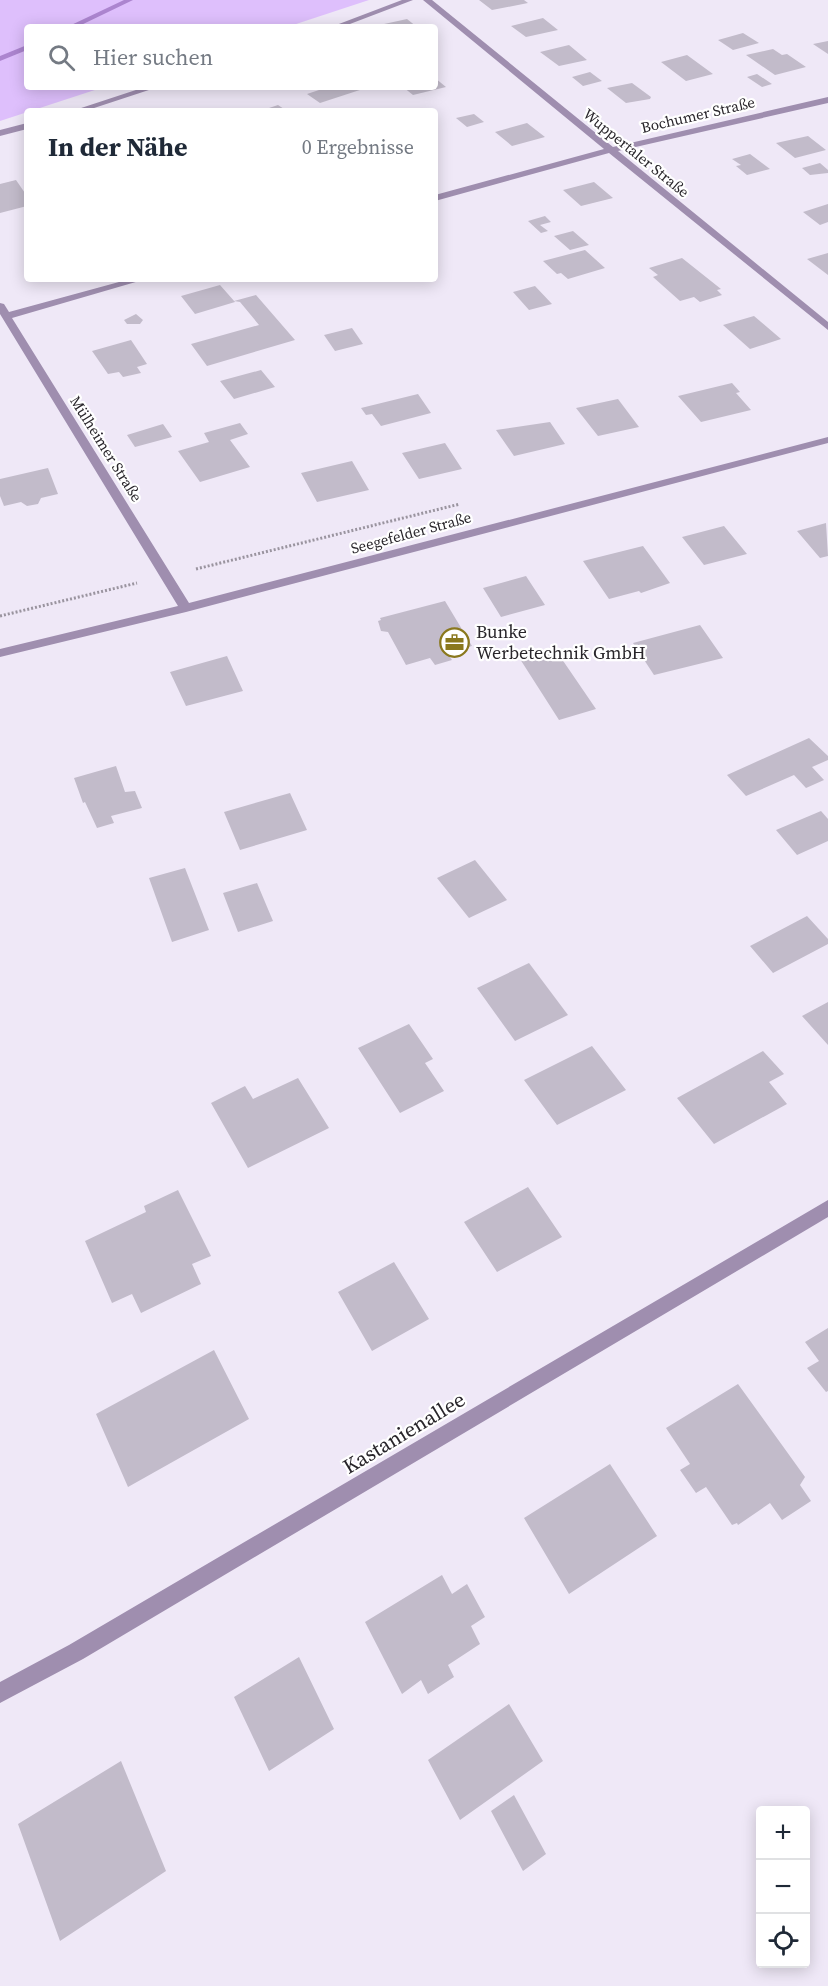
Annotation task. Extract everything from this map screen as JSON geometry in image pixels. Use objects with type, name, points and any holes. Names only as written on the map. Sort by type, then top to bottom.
[{"type":"street","points":[[343,24],[409,0]]},
{"type":"street","name":"Wuppertaler Straße","points":[[427,0],[828,327]]},
{"type":"street","points":[[86,108],[144,90]]},
{"type":"street","name":"Bochumer Straße","points":[[438,197],[611,150],[828,100]]},
{"type":"street","points":[[0,134],[24,127]]},
{"type":"street","points":[[7,316],[130,282]]},
{"type":"street","name":"Mülheimer Straße","points":[[0,306],[186,608]]},
{"type":"street","name":"Seegefelder Straße","points":[[0,653],[186,608],[828,440]]},
{"type":"street","name":"Kastanienallee","points":[[0,1693],[76,1653],[828,1208]]},
{"type":"path","points":[[0,616],[468,502]]},
{"type":"shaded area","points":[[0,0],[369,0],[296,24],[24,24],[24,90],[95,90],[40,108],[24,108],[24,113],[0,121]]},
{"type":"building","points":[[479,0],[524,0],[528,3],[492,10]]},
{"type":"building","points":[[543,18],[558,30],[526,37],[511,26]]},
{"type":"building","points":[[407,19],[413,24],[384,24]]},
{"type":"building","points":[[743,33],[759,43],[733,50],[718,40]]},
{"type":"building","points":[[828,41],[828,54],[813,44]]},
{"type":"building","points":[[569,45],[587,60],[559,66],[540,52]]},
{"type":"building","points":[[773,49],[782,55],[787,54],[806,67],[775,75],[746,55]]},
{"type":"building","points":[[687,55],[713,74],[686,81],[661,62]]},
{"type":"building","points":[[590,72],[602,81],[583,86],[572,77]]},
{"type":"building","points":[[757,74],[772,84],[762,87],[747,77]]},
{"type":"building","points":[[438,80],[446,87],[438,89]]},
{"type":"building","points":[[632,83],[651,97],[650,99],[626,103],[607,88]]},
{"type":"building","points":[[319,90],[360,90],[320,103],[307,94]]},
{"type":"building","points":[[407,90],[434,90],[413,95]]},
{"type":"building","points":[[474,114],[484,122],[467,127],[456,118]]},
{"type":"building","points":[[527,123],[545,137],[512,146],[495,132]]},
{"type":"building","points":[[808,136],[826,150],[795,158],[776,143]]},
{"type":"building","points":[[750,154],[770,169],[747,175],[736,166],[741,165],[732,159]]},
{"type":"building","points":[[820,163],[828,170],[828,173],[810,175],[802,168]]},
{"type":"building","points":[[16,180],[24,192],[24,207],[0,213],[0,184]]},
{"type":"building","points":[[594,182],[613,198],[581,206],[563,190]]},
{"type":"building","points":[[828,204],[828,222],[820,225],[803,212]]},
{"type":"building","points":[[545,216],[551,222],[540,225],[548,231],[541,233],[528,221]]},
{"type":"building","points":[[573,231],[589,245],[570,250],[554,236]]},
{"type":"building","points":[[585,250],[605,268],[568,279],[561,273],[557,274],[543,261]]},
{"type":"building","points":[[828,253],[828,275],[807,259]]},
{"type":"building","points":[[682,258],[721,289],[717,290],[722,295],[700,302],[694,297],[680,301],[653,277],[658,275],[649,268]]},
{"type":"building","points":[[220,285],[235,302],[195,314],[181,296]]},
{"type":"building","points":[[535,286],[552,304],[529,310],[513,292]]},
{"type":"building","points":[[256,295],[295,340],[207,366],[191,344],[259,325],[240,302],[234,301]]},
{"type":"building","points":[[136,314],[143,320],[140,324],[127,324],[124,320]]},
{"type":"building","points":[[754,316],[781,339],[750,349],[723,325]]},
{"type":"building","points":[[352,328],[363,344],[335,351],[324,335]]},
{"type":"building","points":[[131,340],[147,364],[137,367],[141,373],[123,377],[119,372],[108,374],[92,351]]},
{"type":"building","points":[[261,370],[275,387],[234,399],[220,381]]},
{"type":"building","points":[[732,383],[740,392],[736,393],[751,410],[701,422],[678,396]]},
{"type":"building","points":[[418,394],[431,413],[381,426],[372,414],[366,415],[361,408]]},
{"type":"building","points":[[618,399],[639,427],[598,436],[576,408]]},
{"type":"building","points":[[550,422],[565,444],[514,456],[496,430]]},
{"type":"building","points":[[240,423],[248,434],[230,440],[250,467],[200,482],[178,451],[209,442],[204,433]]},
{"type":"building","points":[[163,424],[172,437],[135,447],[127,435]]},
{"type":"building","points":[[445,443],[462,469],[419,479],[402,453]]},
{"type":"building","points":[[352,461],[369,490],[317,502],[301,473]]},
{"type":"building","points":[[48,468],[58,494],[41,498],[38,504],[27,506],[21,502],[4,506],[0,496],[0,479]]},
{"type":"building","points":[[826,523],[828,556],[820,558],[797,531]]},
{"type":"building","points":[[724,526],[747,554],[704,565],[682,537]]},
{"type":"building","points":[[643,546],[670,583],[641,593],[639,591],[609,599],[583,561]]},
{"type":"building","points":[[526,576],[545,605],[501,617],[483,588]]},
{"type":"building","points":[[445,601],[472,646],[447,653],[452,660],[435,665],[430,658],[406,665],[388,632],[381,631],[378,621],[381,620],[380,618]]},
{"type":"building","points":[[700,625],[723,658],[654,675],[633,643]]},
{"type":"building","points":[[555,649],[596,709],[559,720],[520,659]]},
{"type":"building","points":[[227,656],[243,691],[186,706],[170,672]]},
{"type":"building","points":[[809,738],[828,756],[828,760],[812,767],[824,780],[806,788],[794,775],[746,796],[727,775]]},
{"type":"building","points":[[116,766],[125,792],[135,791],[142,808],[111,816],[114,823],[97,828],[85,802],[83,803],[74,778]]},
{"type":"building","points":[[290,793],[307,830],[240,850],[224,812]]},
{"type":"building","points":[[821,811],[828,819],[828,841],[797,855],[776,830]]},
{"type":"building","points":[[475,860],[507,900],[469,918],[437,878]]},
{"type":"building","points":[[185,868],[209,930],[172,942],[149,878]]},
{"type":"building","points":[[257,883],[273,921],[238,932],[223,893]]},
{"type":"building","points":[[807,916],[828,939],[828,944],[773,973],[750,946]]},
{"type":"building","points":[[529,963],[568,1015],[515,1041],[477,988]]},
{"type":"building","points":[[828,1002],[828,1045],[802,1016]]},
{"type":"building","points":[[409,1024],[433,1059],[425,1063],[444,1091],[400,1113],[358,1048]]},
{"type":"building","points":[[592,1046],[626,1090],[557,1125],[524,1080]]},
{"type":"building","points":[[763,1051],[784,1074],[769,1082],[787,1104],[714,1144],[677,1098]]},
{"type":"building","points":[[298,1078],[329,1128],[248,1168],[211,1103],[245,1086],[253,1099]]},
{"type":"building","points":[[528,1187],[562,1237],[497,1272],[464,1222]]},
{"type":"building","points":[[178,1190],[211,1256],[192,1264],[201,1284],[141,1313],[132,1294],[112,1303],[85,1241],[146,1212],[144,1206]]},
{"type":"building","points":[[394,1262],[429,1319],[372,1351],[338,1292]]},
{"type":"building","points":[[828,1328],[828,1391],[826,1392],[807,1368],[819,1361],[805,1342]]},
{"type":"building","points":[[214,1350],[249,1419],[128,1487],[96,1414]]},
{"type":"building","points":[[738,1384],[805,1477],[800,1485],[811,1501],[782,1520],[770,1503],[738,1525],[737,1523],[732,1525],[706,1487],[696,1493],[680,1470],[690,1464],[666,1428]]},
{"type":"building","points":[[610,1464],[657,1536],[569,1594],[524,1518]]},
{"type":"building","points":[[442,1575],[452,1594],[467,1584],[485,1617],[471,1626],[480,1644],[448,1665],[454,1677],[428,1694],[421,1680],[402,1694],[365,1622]]},
{"type":"building","points":[[299,1657],[334,1729],[269,1771],[234,1697]]},
{"type":"building","points":[[509,1704],[543,1761],[460,1820],[428,1760]]},
{"type":"building","points":[[121,1761],[166,1871],[60,1941],[18,1824]]},
{"type":"building","points":[[514,1795],[546,1854],[523,1871],[491,1811]]},
{"type":"waterway","points":[[78,24],[130,0]]},
{"type":"waterway","points":[[0,59],[24,48]]},
{"type":"place","name":"Bunke Werbetechnik GmbH","points":[[455,642]]}]
